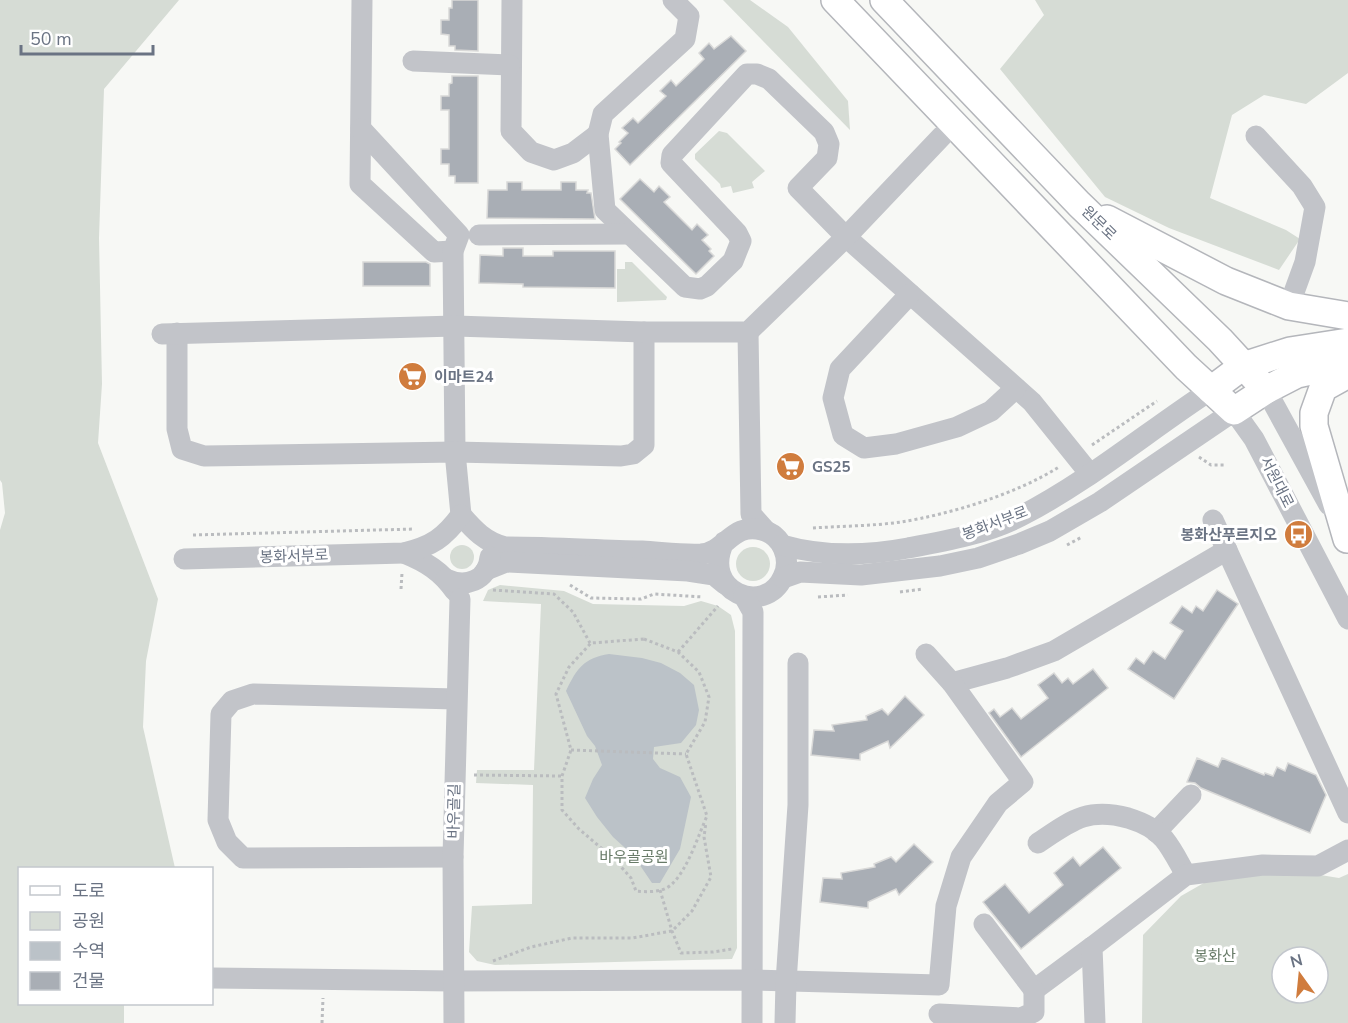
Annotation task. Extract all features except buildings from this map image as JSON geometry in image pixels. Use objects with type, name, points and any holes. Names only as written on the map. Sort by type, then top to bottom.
[{"type":"main road","points":[[835,0],[1186,367],[1234,411],[1266,390],[1297,374],[1348,363]]},
{"type":"main road","name":"원문로","points":[[884,0],[1079,204],[1220,340],[1266,390]]},
{"type":"main road","points":[[1079,204],[1226,281],[1289,306],[1348,316]]},
{"type":"main road","points":[[1211,390],[1243,366],[1290,351],[1348,342]]},
{"type":"main road","points":[[1348,375],[1323,388],[1314,413],[1314,426],[1348,540]]},
{"type":"street","points":[[362,0],[360,184],[434,252],[453,251]]},
{"type":"street","points":[[512,0],[510,131],[531,152],[554,160],[573,153],[598,134]]},
{"type":"street","points":[[673,0],[689,16],[685,39],[603,114],[598,134],[605,210],[685,287],[700,289],[707,286],[732,261],[741,241],[737,233],[671,163],[672,155],[747,74],[758,74],[769,79],[824,132],[829,144],[827,158],[798,188],[846,237],[1032,402],[1090,474]]},
{"type":"street","points":[[412,61],[510,65]]},
{"type":"street","points":[[361,129],[459,235],[453,251],[455,452],[461,515],[487,544],[490,553],[490,561],[477,585]]},
{"type":"street","points":[[644,333],[644,445],[633,454],[621,456],[455,452],[204,456],[183,448],[177,429],[170,333],[455,326],[644,333],[748,332],[846,237],[942,136]]},
{"type":"street","points":[[1256,136],[1302,186],[1315,207],[1305,262],[1289,306]]},
{"type":"street","points":[[360,184],[363,161],[369,156],[380,153],[387,156]]},
{"type":"street","points":[[479,235],[628,234]]},
{"type":"street","points":[[910,294],[840,369],[832,398],[843,435],[864,448],[896,444],[957,427],[991,411],[1016,388]]},
{"type":"street","points":[[748,332],[751,514],[765,530],[775,536],[786,556],[783,578],[776,588],[748,604]]},
{"type":"street","name":"봉화서부로","points":[[782,545],[810,552],[844,555],[892,551],[980,532],[1020,516],[1090,474],[1211,390]]},
{"type":"street","points":[[1266,390],[1348,540]]},
{"type":"street","name":"봉화서부로","points":[[783,578],[800,572],[861,575],[940,566],[978,558],[1019,544],[1050,531],[1100,502],[1234,411]]},
{"type":"street","name":"서원대로","points":[[1234,411],[1254,439],[1348,619]]},
{"type":"street","points":[[725,584],[718,564],[720,552],[728,539],[751,514]]},
{"type":"street","points":[[443,576],[434,555],[445,535],[461,515]]},
{"type":"street","points":[[1213,520],[1348,813]]},
{"type":"street","points":[[404,553],[424,548],[457,529],[466,528],[505,547],[704,554],[742,530],[753,528],[765,530]]},
{"type":"street","points":[[952,684],[1054,651],[1227,550]]},
{"type":"street","points":[[404,553],[424,561],[443,576],[477,585]]},
{"type":"street","name":"봉화서부로","points":[[184,560],[404,553]]},
{"type":"street","points":[[477,585],[506,562],[703,572],[714,575],[748,604],[752,1023]]},
{"type":"street","name":"바우골길","points":[[453,1023],[456,699],[477,585]]},
{"type":"street","points":[[213,978],[753,981],[939,985],[945,906],[961,857],[998,803],[1023,782],[952,684],[926,654]]},
{"type":"street","points":[[785,1023],[798,806],[798,663]]},
{"type":"street","points":[[453,857],[243,858],[227,842],[218,820],[221,714],[232,701],[253,694],[456,699]]},
{"type":"street","points":[[1156,832],[1191,795]]},
{"type":"street","points":[[1038,843],[1086,815],[1110,813],[1142,822],[1156,832],[1163,838],[1186,875]]},
{"type":"street","points":[[1035,990],[1186,875],[1263,865],[1318,866],[1348,850]]},
{"type":"street","points":[[939,1014],[1021,1018],[1034,1012],[1035,990],[984,924]]},
{"type":"street","points":[[1092,946],[1095,1023]]},
{"type":"path","points":[[813,528],[901,522],[978,504],[1036,479],[1157,401]]},
{"type":"path","points":[[194,535],[416,528]]},
{"type":"path","points":[[562,579],[591,598],[641,599],[654,594],[703,597]]},
{"type":"path","points":[[477,585],[554,594],[573,612],[591,643]]},
{"type":"path","points":[[678,652],[718,606]]},
{"type":"path","points":[[486,963],[531,947],[572,938],[632,938],[672,931],[692,911],[711,877],[704,837],[707,816],[686,754],[705,722],[710,697],[699,672],[678,652],[644,639],[591,643],[569,667],[556,694],[571,750],[562,776],[562,810],[579,829],[614,859],[631,878],[636,891],[652,893],[671,886],[686,864],[707,816]]},
{"type":"path","points":[[571,750],[686,754]]},
{"type":"path","points":[[470,775],[562,776]]},
{"type":"path","points":[[660,890],[681,953],[713,952],[737,948]]},
{"type":"path","points":[[322,1023],[324,979]]},
{"type":"green space","points":[[0,0],[179,0],[104,89],[99,238],[102,384],[98,443],[158,599],[146,661],[143,727],[175,867],[18,867],[18,1005],[124,1005],[124,1023],[0,1023],[0,530],[5,513],[0,480]]},
{"type":"green space","points":[[723,0],[750,0],[788,27],[848,101],[850,130]]},
{"type":"green space","points":[[1035,0],[1348,0],[1348,73],[1306,104],[1264,95],[1232,115],[1210,198],[1286,230],[1300,239],[1279,270],[1169,228],[1105,197],[1000,69],[1044,15]]},
{"type":"green space","points":[[719,131],[727,133],[765,171],[752,182],[754,188],[733,193],[731,186],[721,188],[720,184],[695,159],[695,154]]},
{"type":"green space","points":[[625,262],[632,262],[667,297],[666,300],[617,302],[617,269],[625,269]]},
{"type":"green space","points":[[462,545],[471,548],[474,557],[471,566],[462,569],[453,566],[450,557],[453,548]]},
{"type":"green space","points":[[753,547],[765,552],[770,564],[765,576],[753,581],[741,576],[736,564],[741,552]]},
{"type":"green space","name":"바우골공원","points":[[500,585],[564,591],[593,604],[684,606],[701,601],[718,606],[731,615],[735,631],[737,948],[732,959],[495,965],[477,961],[469,952],[472,906],[532,904],[533,785],[476,783],[477,770],[534,770],[541,604],[483,601],[488,590]]},
{"type":"green space","name":"봉화산","points":[[1258,874],[1314,874],[1339,878],[1348,874],[1348,1023],[1142,1023],[1143,935],[1181,896],[1209,880]]},
{"type":"water","points":[[609,654],[661,663],[680,673],[694,685],[699,710],[696,725],[681,743],[654,747],[653,759],[660,768],[680,777],[691,797],[680,849],[660,883],[652,883],[633,855],[613,837],[585,798],[602,765],[595,746],[587,736],[566,691],[582,665],[593,658]]},
{"type":"place","name":"이마트24","points":[[413,377]]},
{"type":"place","name":"GS25","points":[[791,467]]},
{"type":"place","name":"봉화산푸르지오","points":[[1298,535]]}]
